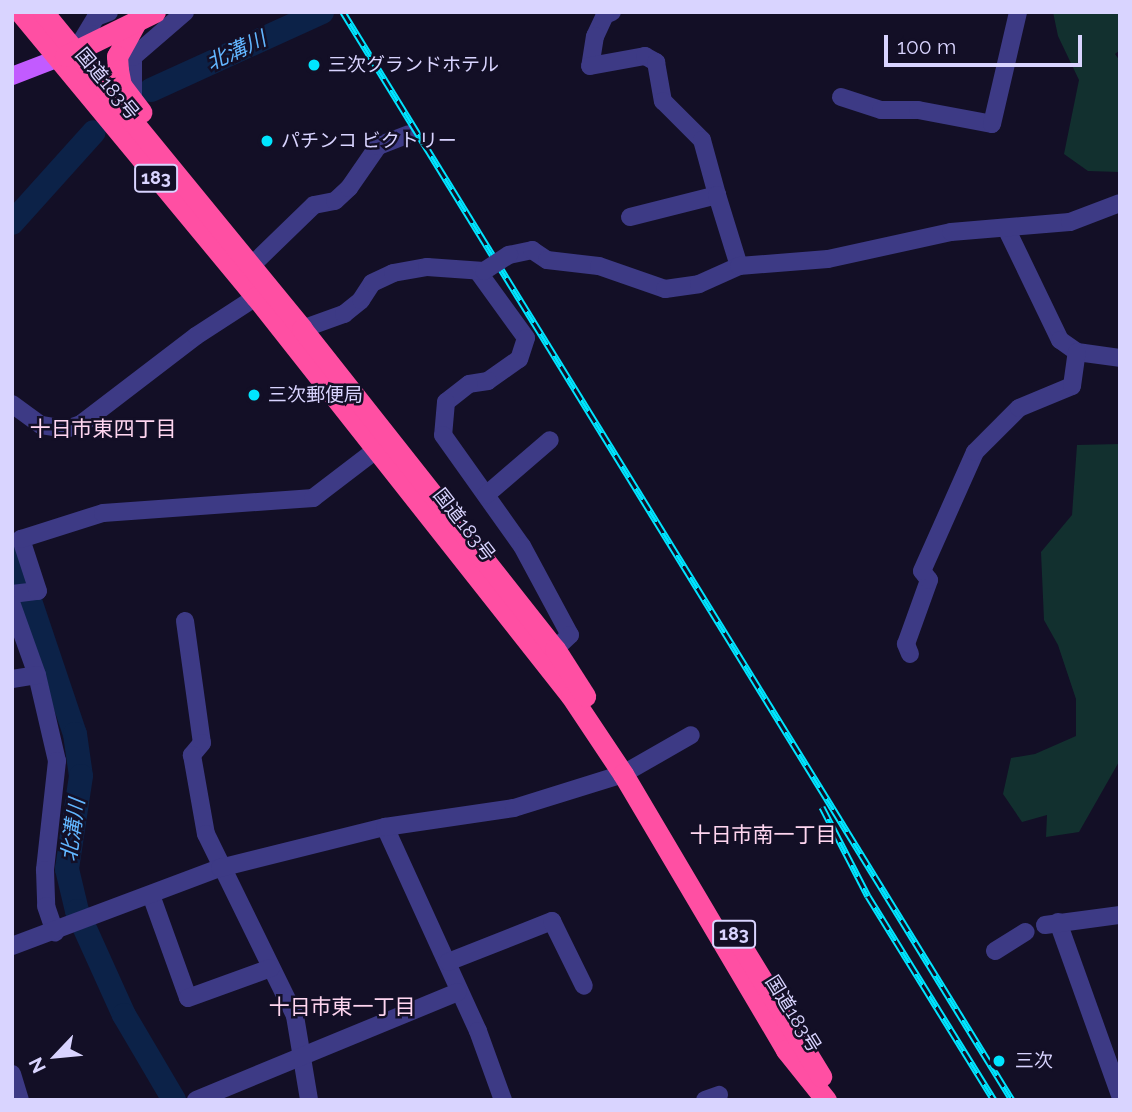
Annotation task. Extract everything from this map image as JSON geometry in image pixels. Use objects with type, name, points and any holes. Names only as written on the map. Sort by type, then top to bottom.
[{"type":"highway","name":"国道183号","points":[[20,12],[66,56],[162,158],[250,267],[296,335],[628,772],[832,1100]]},
{"type":"highway","name":"国道183号","points":[[43,12],[66,56],[256,297],[296,335]]},
{"type":"highway","points":[[66,56],[155,12]]},
{"type":"highway","points":[[135,23],[117,56],[121,85],[132,100],[162,158]]},
{"type":"highway","name":"国道183号","points":[[382,446],[555,649],[786,1050],[826,1100]]},
{"type":"main road","points":[[12,76],[66,56]]},
{"type":"street","points":[[132,100],[133,57],[185,12]]},
{"type":"street","points":[[612,12],[605,15],[595,36],[590,66],[645,55],[656,62],[663,100],[702,140],[739,266]]},
{"type":"street","points":[[841,97],[881,110],[918,110],[992,124],[1018,12]]},
{"type":"street","points":[[66,56],[100,14]]},
{"type":"street","points":[[250,267],[314,205],[335,201],[349,188],[378,146],[409,134]]},
{"type":"street","points":[[630,217],[717,195]]},
{"type":"street","points":[[296,335],[344,314],[361,300],[372,283],[393,273],[427,267],[482,272],[509,255],[532,250],[547,260],[599,266],[665,289],[699,284],[739,266],[828,259],[951,232],[1007,230],[1070,222],[1120,203]]},
{"type":"street","points":[[1007,230],[1055,333],[1077,352],[1120,358]]},
{"type":"street","points":[[482,272],[526,338],[519,359],[488,381],[468,384],[446,402],[443,435],[522,546],[570,635],[555,649]]},
{"type":"street","points":[[12,404],[41,425],[66,429],[81,424],[196,336],[256,297]]},
{"type":"street","points":[[910,654],[906,644],[929,580],[922,572],[975,452],[1019,408],[1072,386],[1077,352]]},
{"type":"street","points":[[486,495],[550,440]]},
{"type":"street","points":[[12,594],[38,591],[21,539],[103,513],[313,498],[382,446]]},
{"type":"street","points":[[12,605],[37,675],[57,761],[45,870],[46,906],[55,932]]},
{"type":"street","points":[[185,621],[202,743],[192,755],[206,834],[220,868],[295,1016],[309,1100]]},
{"type":"street","points":[[12,679],[37,675]]},
{"type":"street","points":[[12,946],[220,868],[385,827],[513,808],[628,772],[691,735]]},
{"type":"street","points":[[385,827],[448,962],[503,1100]]},
{"type":"street","points":[[151,895],[187,998],[271,968]]},
{"type":"street","points":[[1120,915],[1051,924],[1113,1054],[1120,1095]]},
{"type":"street","points":[[448,962],[552,921],[584,986]]},
{"type":"street","points":[[995,951],[1026,932]]},
{"type":"street","points":[[196,1100],[458,992]]},
{"type":"street","points":[[12,1074],[20,1100]]},
{"type":"green space","points":[[1053,12],[1120,12],[1120,50],[1115,54],[1120,61],[1120,172],[1088,171],[1064,154],[1079,80],[1058,36]]},
{"type":"green space","points":[[1120,444],[1120,760],[1079,832],[1046,837],[1047,815],[1022,822],[1003,794],[1011,758],[1035,754],[1076,736],[1076,699],[1058,645],[1044,620],[1041,552],[1072,515],[1077,445]]},
{"type":"waterway","name":"北溝川","points":[[151,90],[322,12]]},
{"type":"waterway","name":"北溝川","points":[[12,223],[94,132]]},
{"type":"waterway","name":"北溝川","points":[[12,547],[75,734],[81,776],[67,869],[77,911],[124,1015],[174,1100]]},
{"type":"railway","points":[[343,12],[1012,1100]]},
{"type":"railway","points":[[822,807],[868,896],[994,1100]]},
{"type":"place","name":"三次グランドホテル","points":[[314,65]]},
{"type":"place","name":"パチンコ ビクトリー","points":[[267,141]]},
{"type":"place","name":"三次郵便局","points":[[254,395]]},
{"type":"place","name":"三次","points":[[999,1061]]},
{"type":"district","name":"十日市東四丁目","points":[[103,429]]},
{"type":"district","name":"十日市南一丁目","points":[[763,835]]},
{"type":"district","name":"十日市東一丁目","points":[[342,1007]]}]
